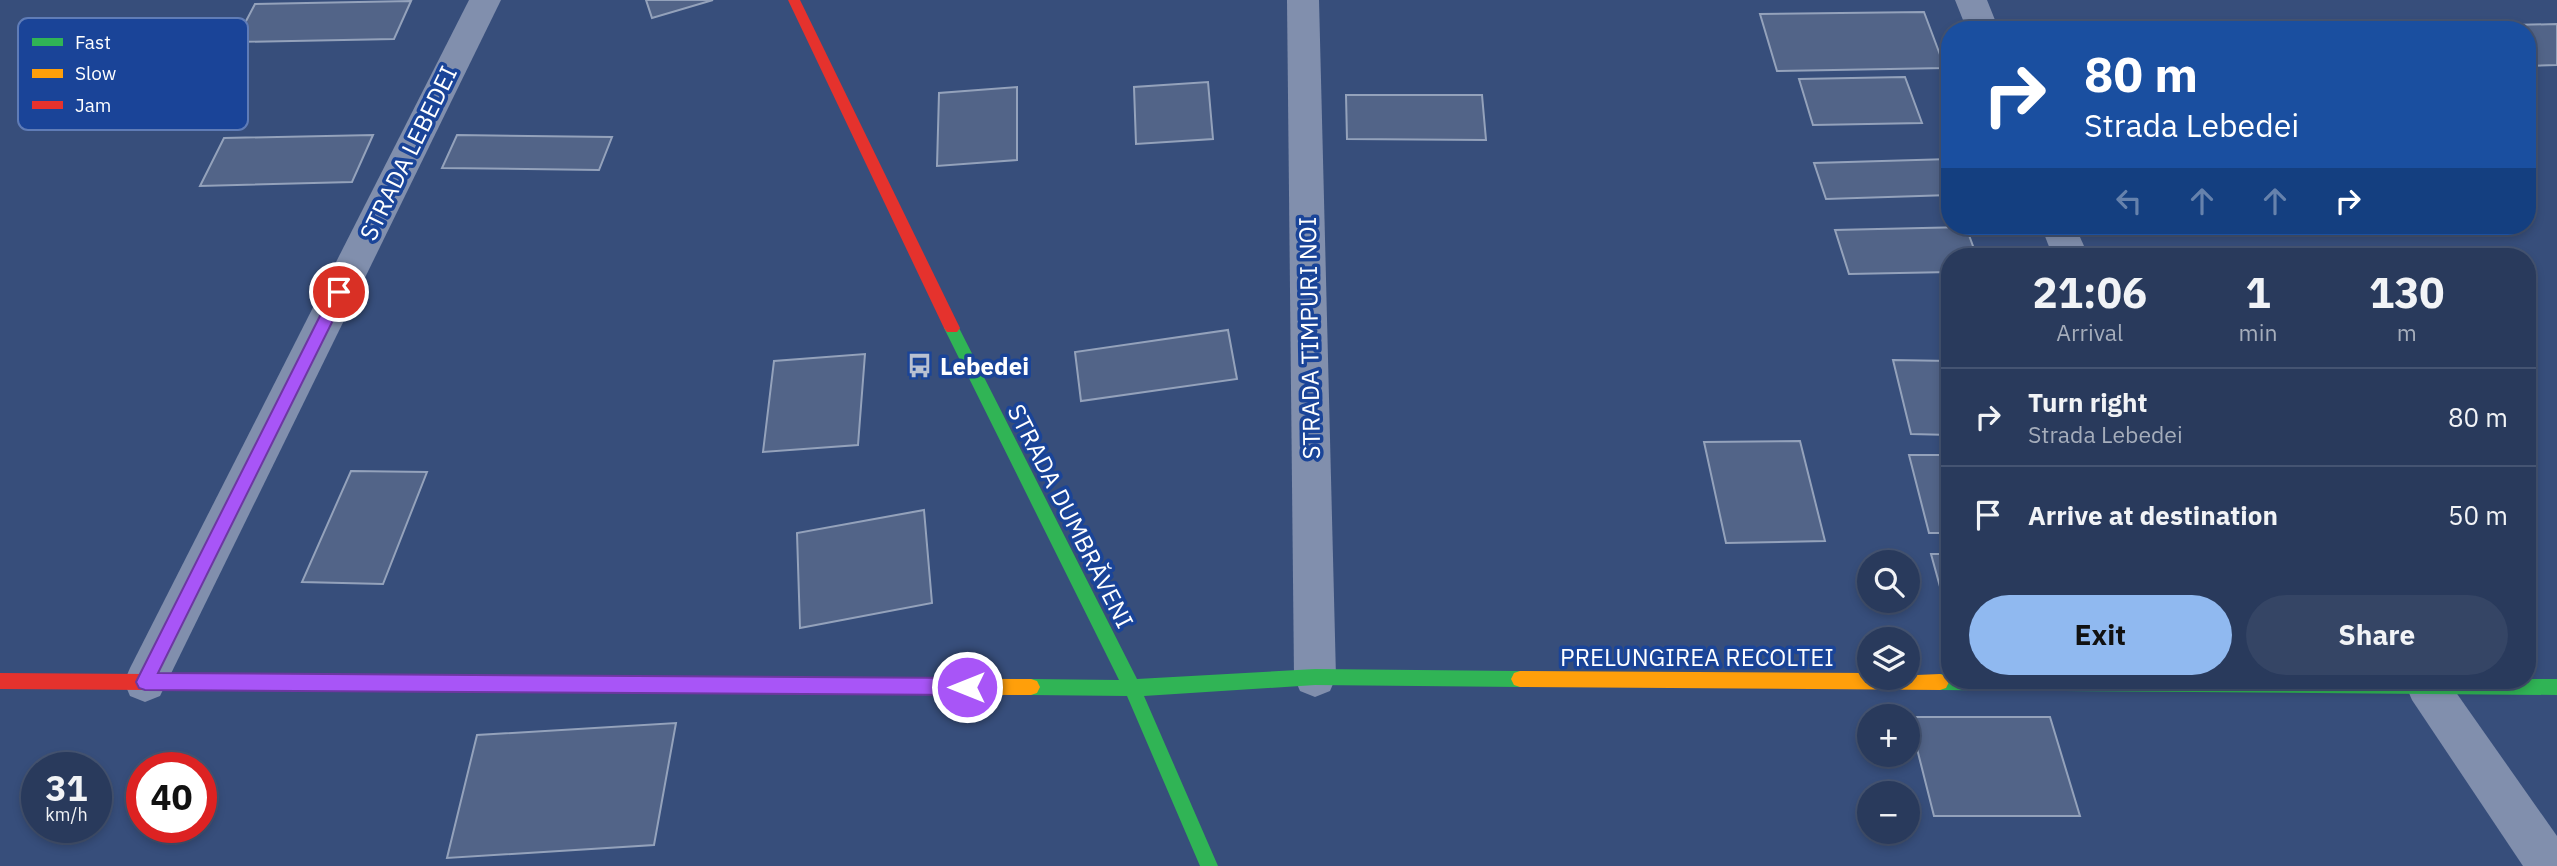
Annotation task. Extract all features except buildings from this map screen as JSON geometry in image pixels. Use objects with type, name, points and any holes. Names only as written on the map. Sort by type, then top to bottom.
[{"type":"street","name":"STRADA LEBEDEI","points":[[145,682],[485,0]]},
{"type":"street","name":"STRADA DUMBRĂVENI","points":[[794,0],[957,338],[1132,688],[1209,866]]},
{"type":"street","name":"STRADA TIMPURI NOI","points":[[1303,0],[1315,677]]},
{"type":"street","points":[[1971,0],[1979,21]]},
{"type":"street","name":"PRELUNGIREA RECOLTEI","points":[[0,681],[1132,688],[1315,677],[1941,681]]},
{"type":"street","name":"PRELUNGIREA RECOLTEI","points":[[2536,687],[2557,687]]},
{"type":"street","points":[[2429,689],[2550,866]]},
{"type":"traffic: fast","points":[[952,328],[1132,688],[1209,866]]},
{"type":"traffic: fast","points":[[1031,687],[1132,688],[1315,677],[1520,679]]},
{"type":"traffic: fast","points":[[287,683],[760,686]]},
{"type":"traffic: fast","points":[[2536,687],[2557,687]]},
{"type":"traffic: slow","points":[[1520,679],[1940,682]]},
{"type":"traffic: slow","points":[[760,686],[1031,687]]},
{"type":"traffic: jam","points":[[794,0],[952,328]]},
{"type":"traffic: jam","points":[[0,681],[287,683]]},
{"type":"place","name":"Lebedei","points":[[920,366]]},
{"type":"route","points":[[339,292],[145,682],[967,687]]}]
